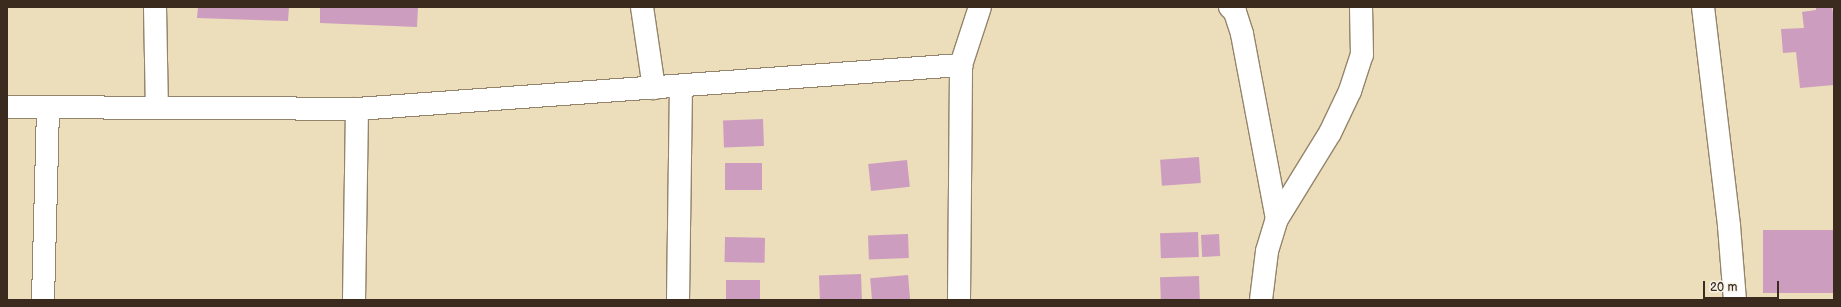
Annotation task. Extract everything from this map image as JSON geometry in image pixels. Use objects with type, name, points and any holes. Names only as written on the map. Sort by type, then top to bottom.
[{"type":"street","points":[[155,7],[157,107]]},
{"type":"street","points":[[642,7],[654,88]]},
{"type":"street","points":[[959,300],[961,65],[980,7]]},
{"type":"street","points":[[1230,7],[1235,12],[1242,34],[1277,219]]},
{"type":"street","points":[[1261,300],[1267,251],[1277,219],[1330,133],[1350,91],[1362,55],[1361,7]]},
{"type":"street","points":[[1703,7],[1729,226],[1735,300]]},
{"type":"street","points":[[7,107],[357,109],[961,65]]},
{"type":"street","points":[[678,300],[681,86]]},
{"type":"street","points":[[43,300],[48,108]]},
{"type":"street","points":[[354,300],[357,109]]},
{"type":"building","points":[[198,7],[289,7],[288,21],[197,18]]},
{"type":"building","points":[[320,7],[418,7],[417,27],[320,23]]},
{"type":"building","points":[[1816,7],[1832,7],[1834,19],[1834,85],[1800,88],[1796,52],[1783,53],[1781,29],[1804,28],[1802,12],[1816,10]]},
{"type":"building","points":[[763,119],[764,146],[724,147],[723,120]]},
{"type":"building","points":[[1199,157],[1201,183],[1162,186],[1160,160]]},
{"type":"building","points":[[907,160],[910,187],[871,191],[868,164]]},
{"type":"building","points":[[725,163],[762,163],[762,190],[725,190]]},
{"type":"building","points":[[1763,230],[1834,230],[1834,293],[1763,293]]},
{"type":"building","points":[[1198,232],[1199,257],[1161,258],[1160,233]]},
{"type":"building","points":[[908,234],[909,258],[869,259],[868,235]]},
{"type":"building","points":[[1219,234],[1220,256],[1202,257],[1201,235]]},
{"type":"building","points":[[725,237],[765,238],[765,263],[725,262]]},
{"type":"building","points":[[861,274],[862,300],[820,300],[819,275]]},
{"type":"building","points":[[908,275],[910,300],[872,300],[870,278]]},
{"type":"building","points":[[1199,276],[1200,300],[1161,300],[1160,277]]},
{"type":"building","points":[[726,280],[760,280],[760,300],[726,300]]}]
